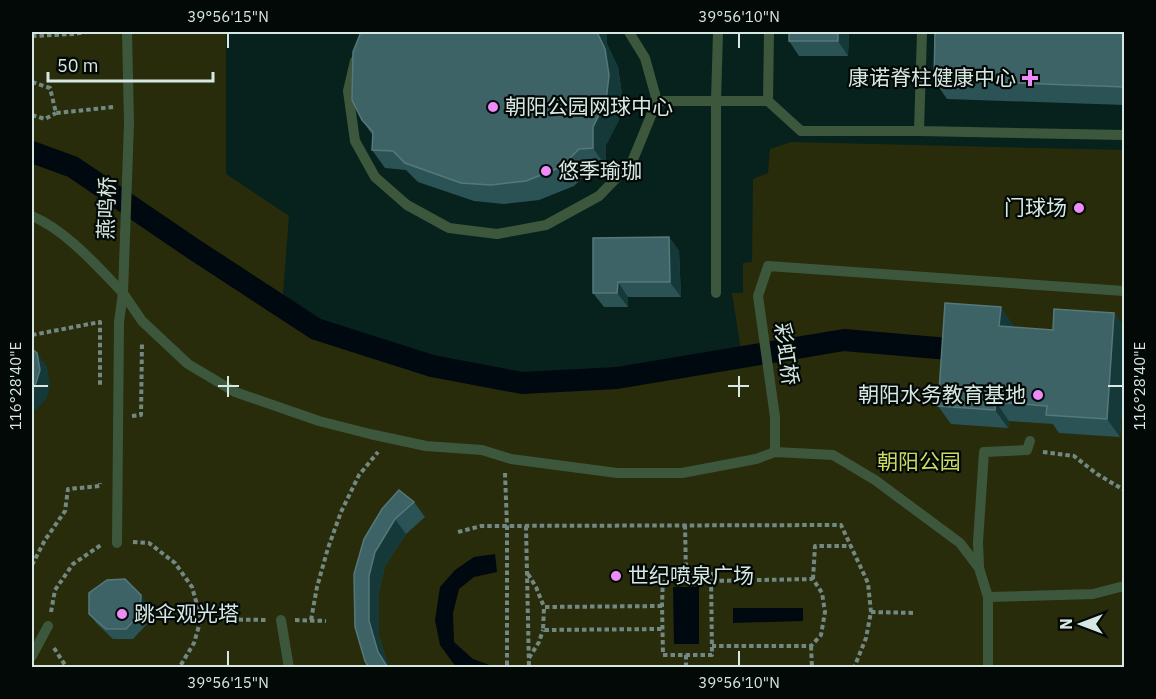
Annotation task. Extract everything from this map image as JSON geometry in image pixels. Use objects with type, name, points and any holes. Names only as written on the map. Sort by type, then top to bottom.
[{"type":"lane","name":"燕鸣桥","points":[[117,543],[119,322],[123,293],[129,123],[127,32]]},
{"type":"lane","points":[[358,48],[348,91],[355,141],[375,177],[407,205],[449,228],[498,234],[546,225],[599,196],[632,162],[657,101],[645,58],[629,32]]},
{"type":"lane","points":[[716,293],[718,32]]},
{"type":"lane","points":[[768,101],[769,32]]},
{"type":"lane","points":[[919,130],[922,32]]},
{"type":"lane","points":[[657,101],[768,101],[801,130],[919,130],[1125,135]]},
{"type":"lane","points":[[32,216],[43,221],[93,261],[123,293],[142,321],[188,364],[236,392],[318,420],[426,446],[482,450],[511,459],[616,473],[682,473],[756,459],[775,453],[833,455],[875,480],[960,543],[979,568]]},
{"type":"lane","name":"彩虹桥","points":[[775,453],[775,417],[758,296],[768,266],[1125,291]]},
{"type":"lane","points":[[988,668],[988,597],[979,568],[978,542],[984,453],[1029,446]]},
{"type":"lane","points":[[988,597],[1093,594],[1125,586]]},
{"type":"lane","points":[[281,620],[290,668]]},
{"type":"lane","points":[[32,656],[48,626]]},
{"type":"path","points":[[32,36],[87,32]]},
{"type":"path","points":[[32,82],[50,87],[56,113]]},
{"type":"path","points":[[32,115],[45,119],[56,113],[114,107],[114,96]]},
{"type":"path","points":[[32,335],[100,322],[100,393]]},
{"type":"path","points":[[311,620],[317,587],[341,512],[359,475],[391,438]]},
{"type":"path","points":[[1029,446],[1074,456],[1097,474],[1125,490]]},
{"type":"path","points":[[507,668],[507,526],[504,475],[511,459]]},
{"type":"path","points":[[32,565],[64,511],[68,489],[100,486],[100,475]]},
{"type":"path","points":[[685,525],[686,574]]},
{"type":"path","points":[[458,532],[481,526],[841,525],[868,583],[871,612],[866,638],[854,668]]},
{"type":"path","points":[[526,526],[529,668]]},
{"type":"path","points":[[68,668],[55,649],[48,626],[55,590],[73,564],[99,545],[149,543],[175,563],[192,587],[201,619],[194,643],[179,668]]},
{"type":"path","points":[[812,668],[811,646],[820,635],[825,612],[822,593],[813,579],[815,546],[851,546]]},
{"type":"path","points":[[711,572],[712,581],[712,655],[663,655],[663,575],[711,572]]},
{"type":"path","points":[[527,574],[536,587],[544,607],[543,630],[529,658]]},
{"type":"path","points":[[712,581],[813,579]]},
{"type":"path","points":[[544,607],[662,606]]},
{"type":"path","points":[[871,612],[915,613]]},
{"type":"path","points":[[543,630],[662,629]]},
{"type":"path","points":[[712,646],[811,646]]},
{"type":"path","points":[[686,655],[686,668]]},
{"type":"green space","name":"朝阳公园","points":[[32,32],[226,32],[226,174],[289,216],[282,307],[316,329],[432,366],[522,383],[617,378],[742,357],[732,293],[743,293],[743,263],[752,262],[753,179],[768,173],[770,149],[791,142],[1124,150],[1124,667],[32,667]]},
{"type":"shaded area","points":[[495,554],[497,572],[474,577],[459,589],[453,613],[454,642],[473,659],[495,667],[456,667],[440,645],[435,620],[440,587],[455,570],[474,557]]},
{"type":"shaded area","points":[[673,587],[699,587],[699,644],[674,644]]},
{"type":"shaded area","points":[[733,608],[803,608],[803,621],[733,623]]},
{"type":"building","name":"朝阳公园网球中心","points":[[361,32],[597,32],[605,49],[609,75],[606,101],[593,127],[593,148],[579,149],[561,167],[526,181],[491,185],[461,183],[405,163],[393,151],[372,150],[373,132],[362,120],[352,100],[353,52]]},
{"type":"building","points":[[789,32],[838,32],[838,41],[789,41]]},
{"type":"building","points":[[935,32],[1125,32],[1125,87],[934,80]]},
{"type":"building","points":[[669,237],[670,282],[618,282],[617,293],[593,293],[593,238]]},
{"type":"building","name":"朝阳水务教育基地","points":[[945,303],[1001,307],[999,326],[1053,330],[1054,309],[1114,313],[1107,419],[1046,415],[1047,406],[996,402],[995,410],[938,406]]},
{"type":"building","points":[[32,349],[37,353],[40,370],[32,389]]},
{"type":"building","points":[[399,490],[414,502],[395,519],[375,552],[369,576],[369,621],[378,652],[388,668],[369,668],[355,627],[354,574],[364,539],[382,509]]},
{"type":"building","name":"跳伞观光塔","points":[[125,579],[141,595],[140,614],[126,629],[106,629],[89,614],[89,593],[107,580]]},
{"type":"waterway","points":[[32,152],[73,167],[316,329],[432,366],[522,383],[617,378],[844,340],[972,351]]},
{"type":"place","name":"康诺脊柱健康中心","points":[[1030,78]]},
{"type":"place","name":"朝阳公园网球中心","points":[[493,107]]},
{"type":"place","name":"悠季瑜珈","points":[[546,171]]},
{"type":"place","name":"门球场","points":[[1079,208]]},
{"type":"place","name":"朝阳水务教育基地","points":[[1038,395]]},
{"type":"place","name":"世纪喷泉广场","points":[[616,576]]},
{"type":"place","name":"跳伞观光塔","points":[[122,614]]}]
